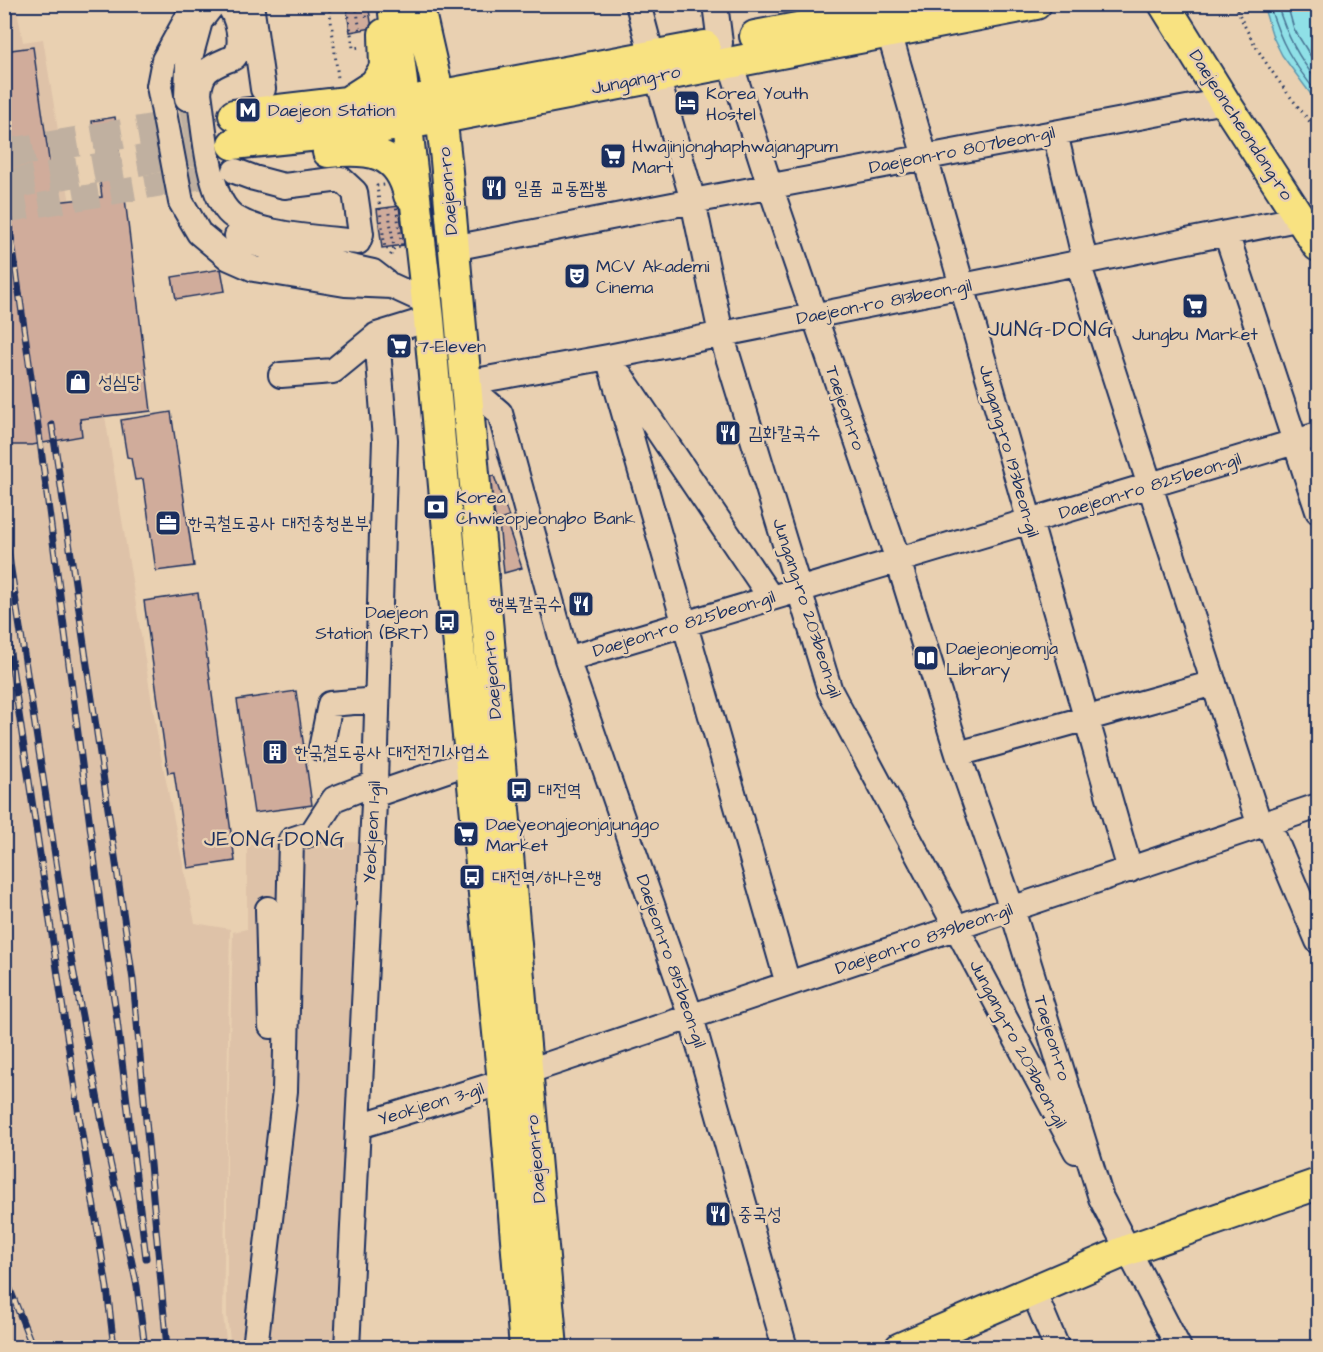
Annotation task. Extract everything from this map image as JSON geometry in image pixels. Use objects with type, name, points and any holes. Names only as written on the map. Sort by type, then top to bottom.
[{"type":"main road","points":[[347,102],[375,84],[385,68],[384,25],[391,4]]},
{"type":"main road","name":"Daejeon-ro","points":[[391,4],[407,112],[406,248],[428,311],[470,762],[516,1076],[552,1347]]},
{"type":"main road","name":"Daejeon-ro","points":[[418,4],[440,107],[465,383],[516,1076],[525,1347]]},
{"type":"main road","name":"Jungang-ro","points":[[234,143],[367,130],[407,112],[725,52],[888,16],[923,4]]},
{"type":"main road","name":"Jungang-ro","points":[[888,16],[1036,4]]},
{"type":"main road","name":"Daejeoncheondong-ro","points":[[1164,4],[1318,246]]},
{"type":"main road","name":"Jungang-ro","points":[[234,143],[347,102],[407,112]]},
{"type":"main road","points":[[234,143],[301,156],[349,150],[373,151],[394,163],[406,178],[406,248]]},
{"type":"main road","points":[[900,1347],[1128,1250],[1318,1184]]},
{"type":"street","points":[[195,4],[164,60],[159,86],[181,202],[200,233],[229,258],[254,269],[345,284],[392,286]]},
{"type":"street","points":[[216,4],[211,6],[200,21],[188,64],[186,92],[205,200],[216,219],[236,236],[270,249],[373,272],[428,311]]},
{"type":"street","points":[[226,4],[232,9],[237,19],[240,47],[234,58],[209,68],[200,80],[199,93],[215,187],[226,210],[244,223],[270,231],[358,242],[362,234],[355,192],[341,179],[284,186],[234,143]]},
{"type":"street","points":[[251,4],[263,89]]},
{"type":"street","name":"Jungang-ro 203beon-gil","points":[[638,4],[693,201],[721,334],[830,691],[1101,1198]]},
{"type":"street","name":"Taejeon-ro","points":[[714,4],[725,52],[813,316],[898,560],[958,754],[1012,909],[1101,1198],[1179,1347]]},
{"type":"street","name":"Jungang-ro 193beon-gil","points":[[888,16],[925,157],[1130,870]]},
{"type":"street","name":"Daejeon-ro 807beon-gil","points":[[453,248],[1224,101]]},
{"type":"street","points":[[1055,133],[1082,262],[1214,683],[1264,825],[1318,941]]},
{"type":"street","name":"Daejeon-ro 813beon-gil","points":[[465,383],[608,357],[1302,218]]},
{"type":"street","points":[[1226,233],[1307,439],[1318,511]]},
{"type":"street","points":[[281,375],[333,371],[377,335],[428,311]]},
{"type":"street","name":"Yeokjeon 1-gil","points":[[347,1347],[375,789],[385,440],[377,335]]},
{"type":"street","points":[[608,357],[771,598]]},
{"type":"street","points":[[608,357],[788,984]]},
{"type":"street","name":"Daejeon-ro 815beon-gil","points":[[465,383],[500,413],[567,659],[691,1017],[785,1347]]},
{"type":"street","name":"Daejeon-ro 825beon-gil","points":[[567,659],[1307,439]]},
{"type":"street","points":[[958,754],[1214,683]]},
{"type":"street","points":[[321,749],[330,704],[377,700]]},
{"type":"street","points":[[255,1347],[285,1090],[291,840],[312,833],[334,799],[470,762]]},
{"type":"street","name":"Daejeon-ro 839beon-gil","points":[[516,1076],[1318,806]]},
{"type":"street","points":[[268,909],[277,1166]]},
{"type":"street","name":"Yeokjeon 3-gil","points":[[359,1126],[516,1076]]},
{"type":"street","points":[[1033,1291],[1057,1347]]},
{"type":"path","points":[[347,4],[353,48],[363,47]]},
{"type":"path","points":[[356,4],[361,36]]},
{"type":"path","points":[[1234,4],[1243,26],[1262,56],[1318,132]]},
{"type":"path","points":[[387,195],[385,185],[377,186],[386,249],[406,248]]},
{"type":"path","points":[[388,206],[406,248]]},
{"type":"path","points":[[389,260],[406,248]]},
{"type":"shaded area","points":[[16,4],[23,42],[43,39],[160,751],[195,923],[230,929],[223,1316],[227,1347],[5,1348],[4,5]]},
{"type":"shaded area","points":[[359,842],[341,1347],[231,1348],[227,1316],[227,1150],[233,932],[247,929],[247,845]]},
{"type":"water","points":[[1263,5],[1318,5],[1318,104],[1282,55],[1273,37]]},
{"type":"building","points":[[80,4],[112,4],[112,7],[100,9],[100,5],[81,8]]},
{"type":"building","points":[[346,4],[368,4],[372,28],[350,32]]},
{"type":"building","points":[[789,4],[843,4],[791,13]]},
{"type":"building","points":[[33,47],[55,202],[102,197],[92,121],[115,117],[151,411],[80,419],[82,436],[32,445],[4,445],[4,51]]},
{"type":"building","points":[[399,206],[404,245],[382,248],[377,209]]},
{"type":"building","points":[[221,269],[225,291],[176,299],[172,277]]},
{"type":"building","name":"한국철도공사 대전충청본부","points":[[171,412],[194,566],[156,571],[143,479],[135,480],[131,458],[127,457],[121,420]]},
{"type":"building","points":[[494,476],[509,517],[496,521],[487,477]]},
{"type":"building","points":[[506,521],[522,568],[504,573],[499,523]]},
{"type":"building","points":[[198,593],[235,861],[188,868],[174,772],[168,773],[144,601]]},
{"type":"building","name":"한국철도공사 대전전기사업소","points":[[296,691],[312,805],[254,813],[237,700]]},
{"type":"tunnel","points":[[4,154],[234,115]]},
{"type":"tunnel","points":[[4,185],[233,144]]},
{"type":"tunnel","points":[[4,211],[233,172]]},
{"type":"railway","points":[[4,186],[116,1012],[146,1258]]},
{"type":"railway","points":[[52,425],[133,980],[167,1348]]},
{"type":"railway","points":[[4,524],[70,953],[107,1148],[137,1286],[145,1348]]},
{"type":"railway","points":[[4,613],[107,1288],[114,1348]]},
{"type":"railway","points":[[4,1274],[33,1348]]},
{"type":"place","name":"Korea Youth Hostel","points":[[687,103]]},
{"type":"place","name":"Daejeon Station","points":[[248,110]]},
{"type":"place","name":"Hwajinjonghaphwajangpum Mart","points":[[613,156]]},
{"type":"place","name":"일품 교동짬뽕","points":[[494,188]]},
{"type":"place","name":"MCV Akademi Cinema","points":[[577,276]]},
{"type":"place","name":"Jungbu Market","points":[[1195,306]]},
{"type":"place","name":"7-Eleven","points":[[399,346]]},
{"type":"place","name":"성심당","points":[[78,382]]},
{"type":"place","name":"김화칼국수","points":[[728,433]]},
{"type":"place","name":"Korea Chwieopjeongbo Bank","points":[[436,507]]},
{"type":"place","name":"한국철도공사 대전충청본부","points":[[168,523]]},
{"type":"place","name":"행복칼국수","points":[[581,604]]},
{"type":"place","name":"Daejeon Station (BRT)","points":[[447,622]]},
{"type":"place","name":"Daejeonjeomja Library","points":[[926,658]]},
{"type":"place","name":"한국철도공사 대전전기사업소","points":[[275,752]]},
{"type":"place","name":"대전역","points":[[519,790]]},
{"type":"place","name":"Daeyeongjeonjajunggo Market","points":[[466,834]]},
{"type":"place","name":"대전역/하나은행","points":[[472,877]]},
{"type":"place","name":"중국성","points":[[718,1214]]},
{"type":"district","name":"JUNG-DONG","points":[[1051,329]]},
{"type":"district","name":"JEONG-DONG","points":[[275,839]]}]
